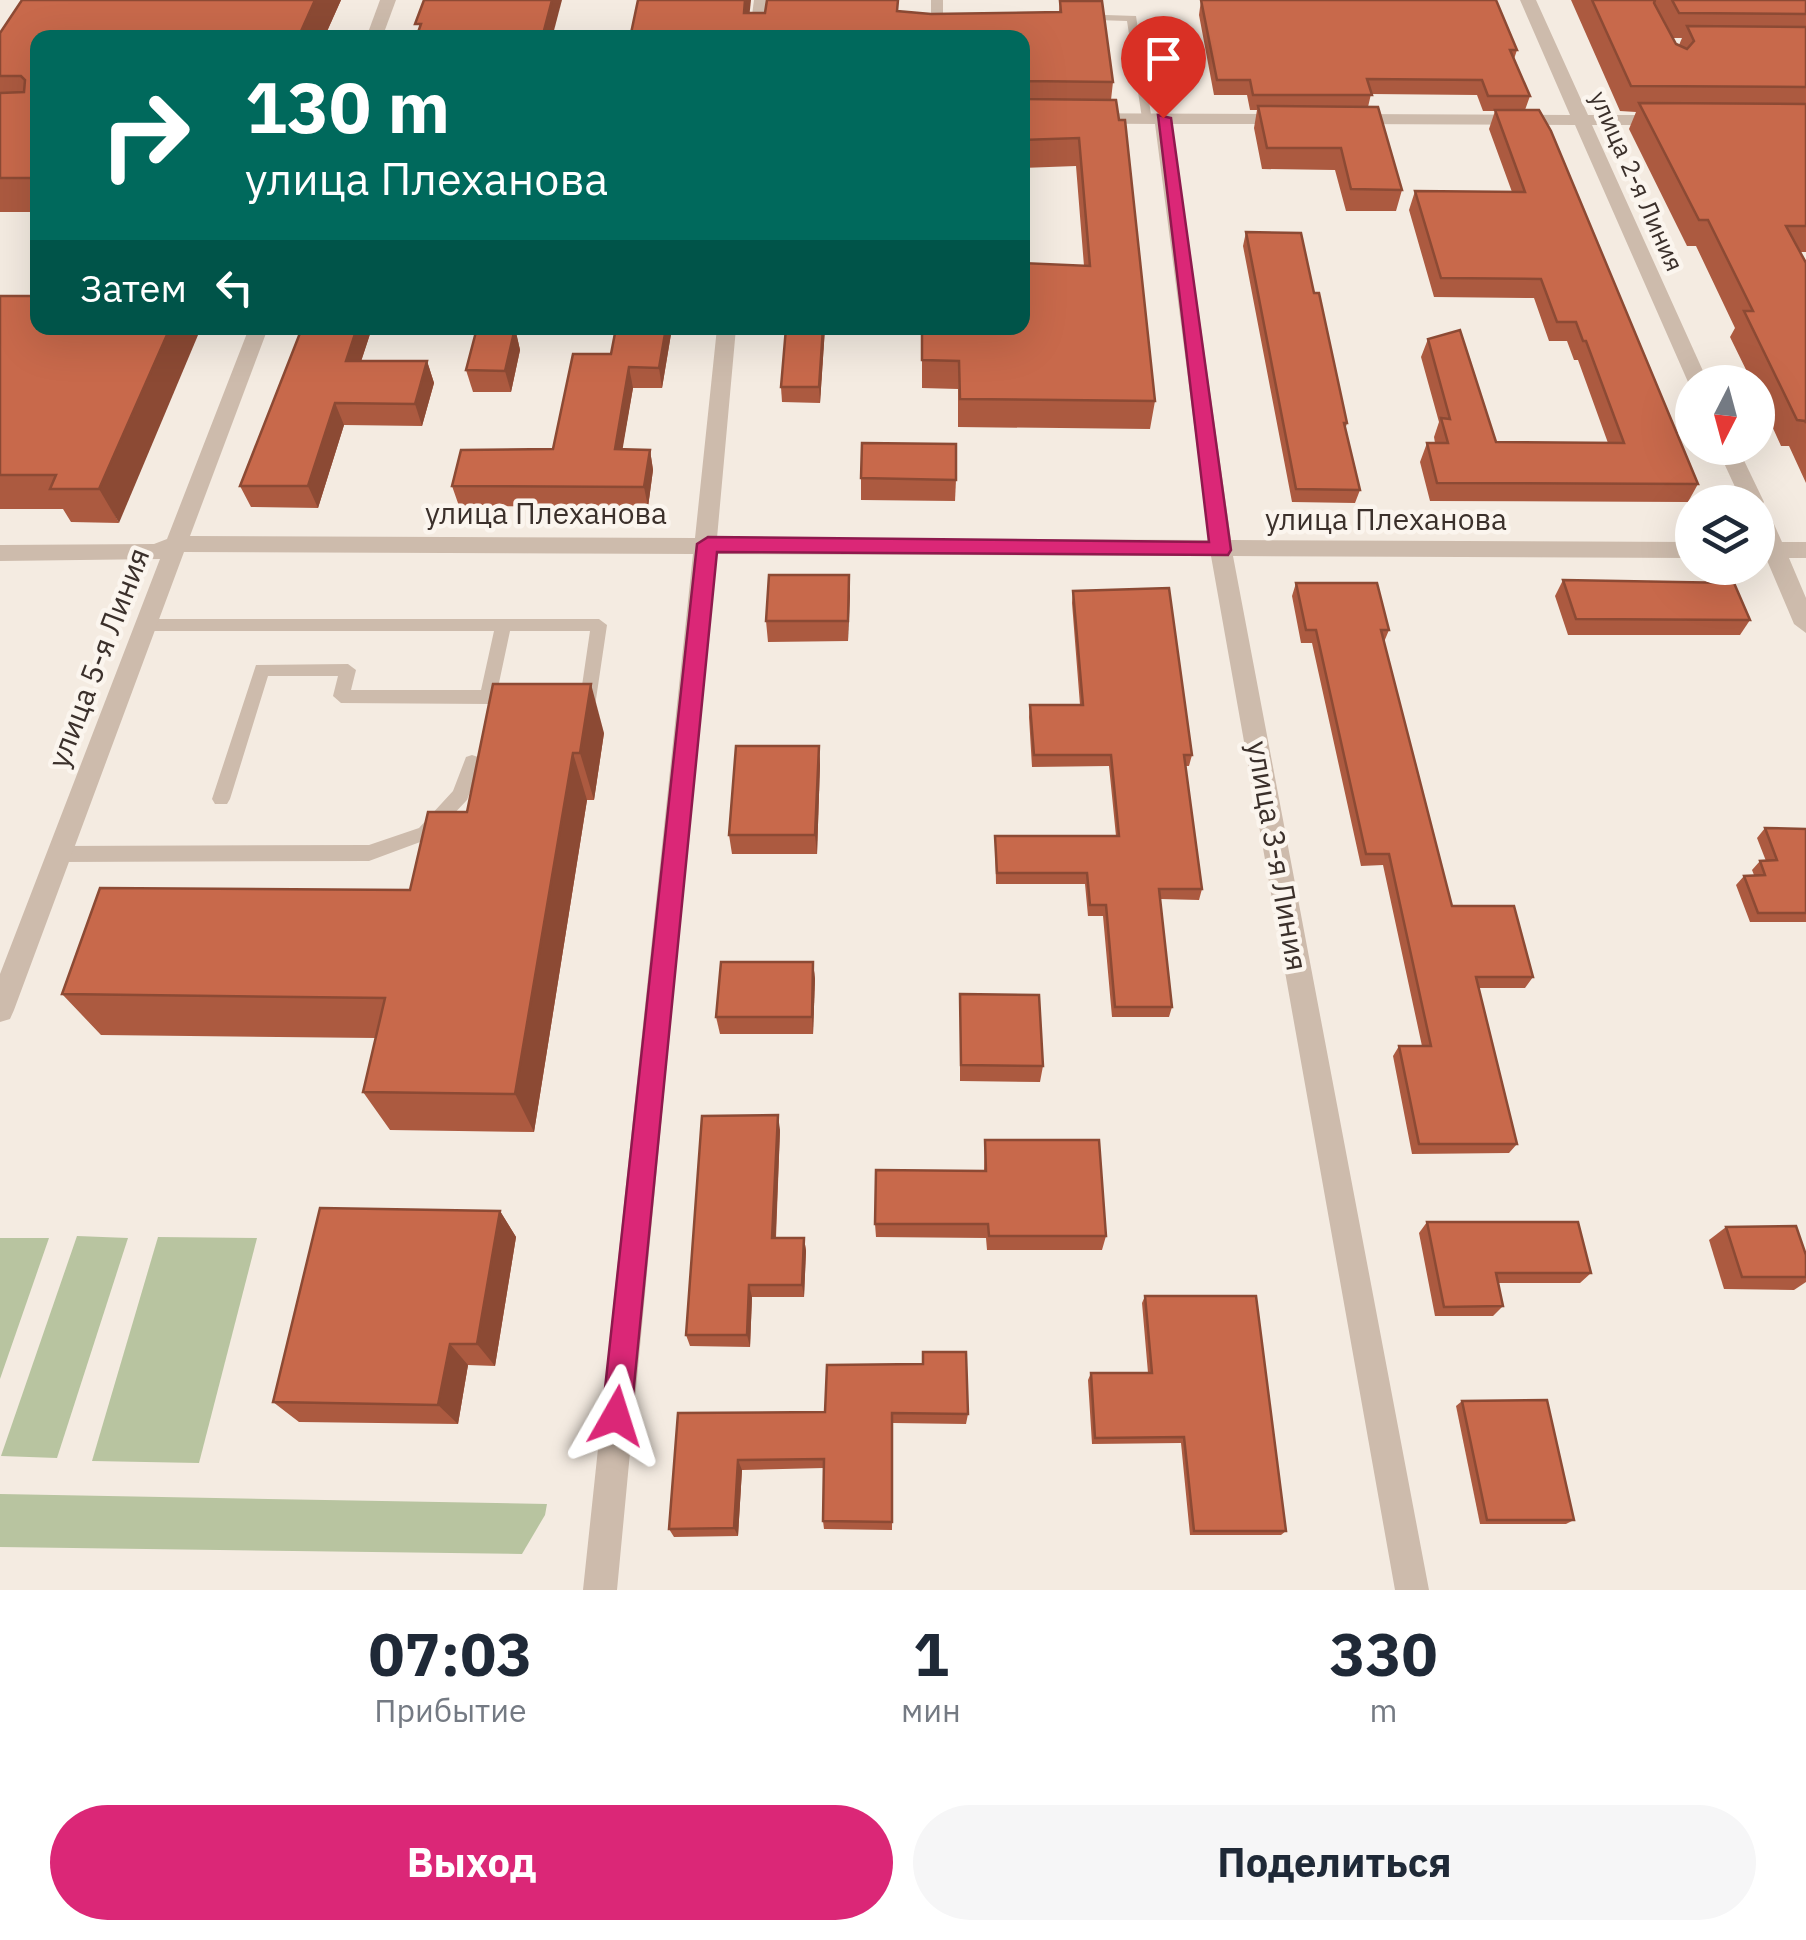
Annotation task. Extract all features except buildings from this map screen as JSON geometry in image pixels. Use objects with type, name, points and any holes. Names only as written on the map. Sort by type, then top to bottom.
[{"type":"street","points":[[377,30],[388,0]]},
{"type":"street","points":[[758,30],[762,0]]},
{"type":"street","name":"улица 2-я Линия","points":[[1528,0],[1690,365]]},
{"type":"street","points":[[1030,118],[1302,119]]},
{"type":"street","name":"улица 3-я Линия","points":[[1156,118],[1220,550],[1412,1590]]},
{"type":"street","points":[[1342,119],[1692,120]]},
{"type":"street","name":"улица 5-я Линия","points":[[0,1010],[255,335]]},
{"type":"street","points":[[600,1590],[726,335]]},
{"type":"street","name":"улица Плеханова","points":[[0,553],[155,552],[177,544],[1675,550]]},
{"type":"street","points":[[1775,550],[1806,550]]},
{"type":"street","points":[[1775,567],[1806,624]]},
{"type":"lane","points":[[937,0],[938,30]]},
{"type":"lane","points":[[1068,0],[1070,18]]},
{"type":"lane","points":[[937,17],[956,17]]},
{"type":"lane","points":[[1051,18],[1132,18],[1156,118]]},
{"type":"lane","points":[[147,625],[599,625],[586,711]]},
{"type":"lane","points":[[221,798],[262,670],[348,670],[341,696],[488,696],[503,625]]},
{"type":"lane","points":[[60,854],[369,854],[425,833],[460,795],[472,762]]},
{"type":"green space","points":[[77,1236],[128,1238],[57,1458],[1,1456]]},
{"type":"green space","points":[[158,1237],[257,1238],[199,1463],[92,1461]]},
{"type":"green space","points":[[0,1238],[49,1238],[0,1379]]},
{"type":"green space","points":[[0,1494],[547,1504],[545,1515],[522,1554],[0,1547]]},
{"type":"route","points":[[616,1416],[708,544],[1220,550],[1198,359],[1163,118]]}]
